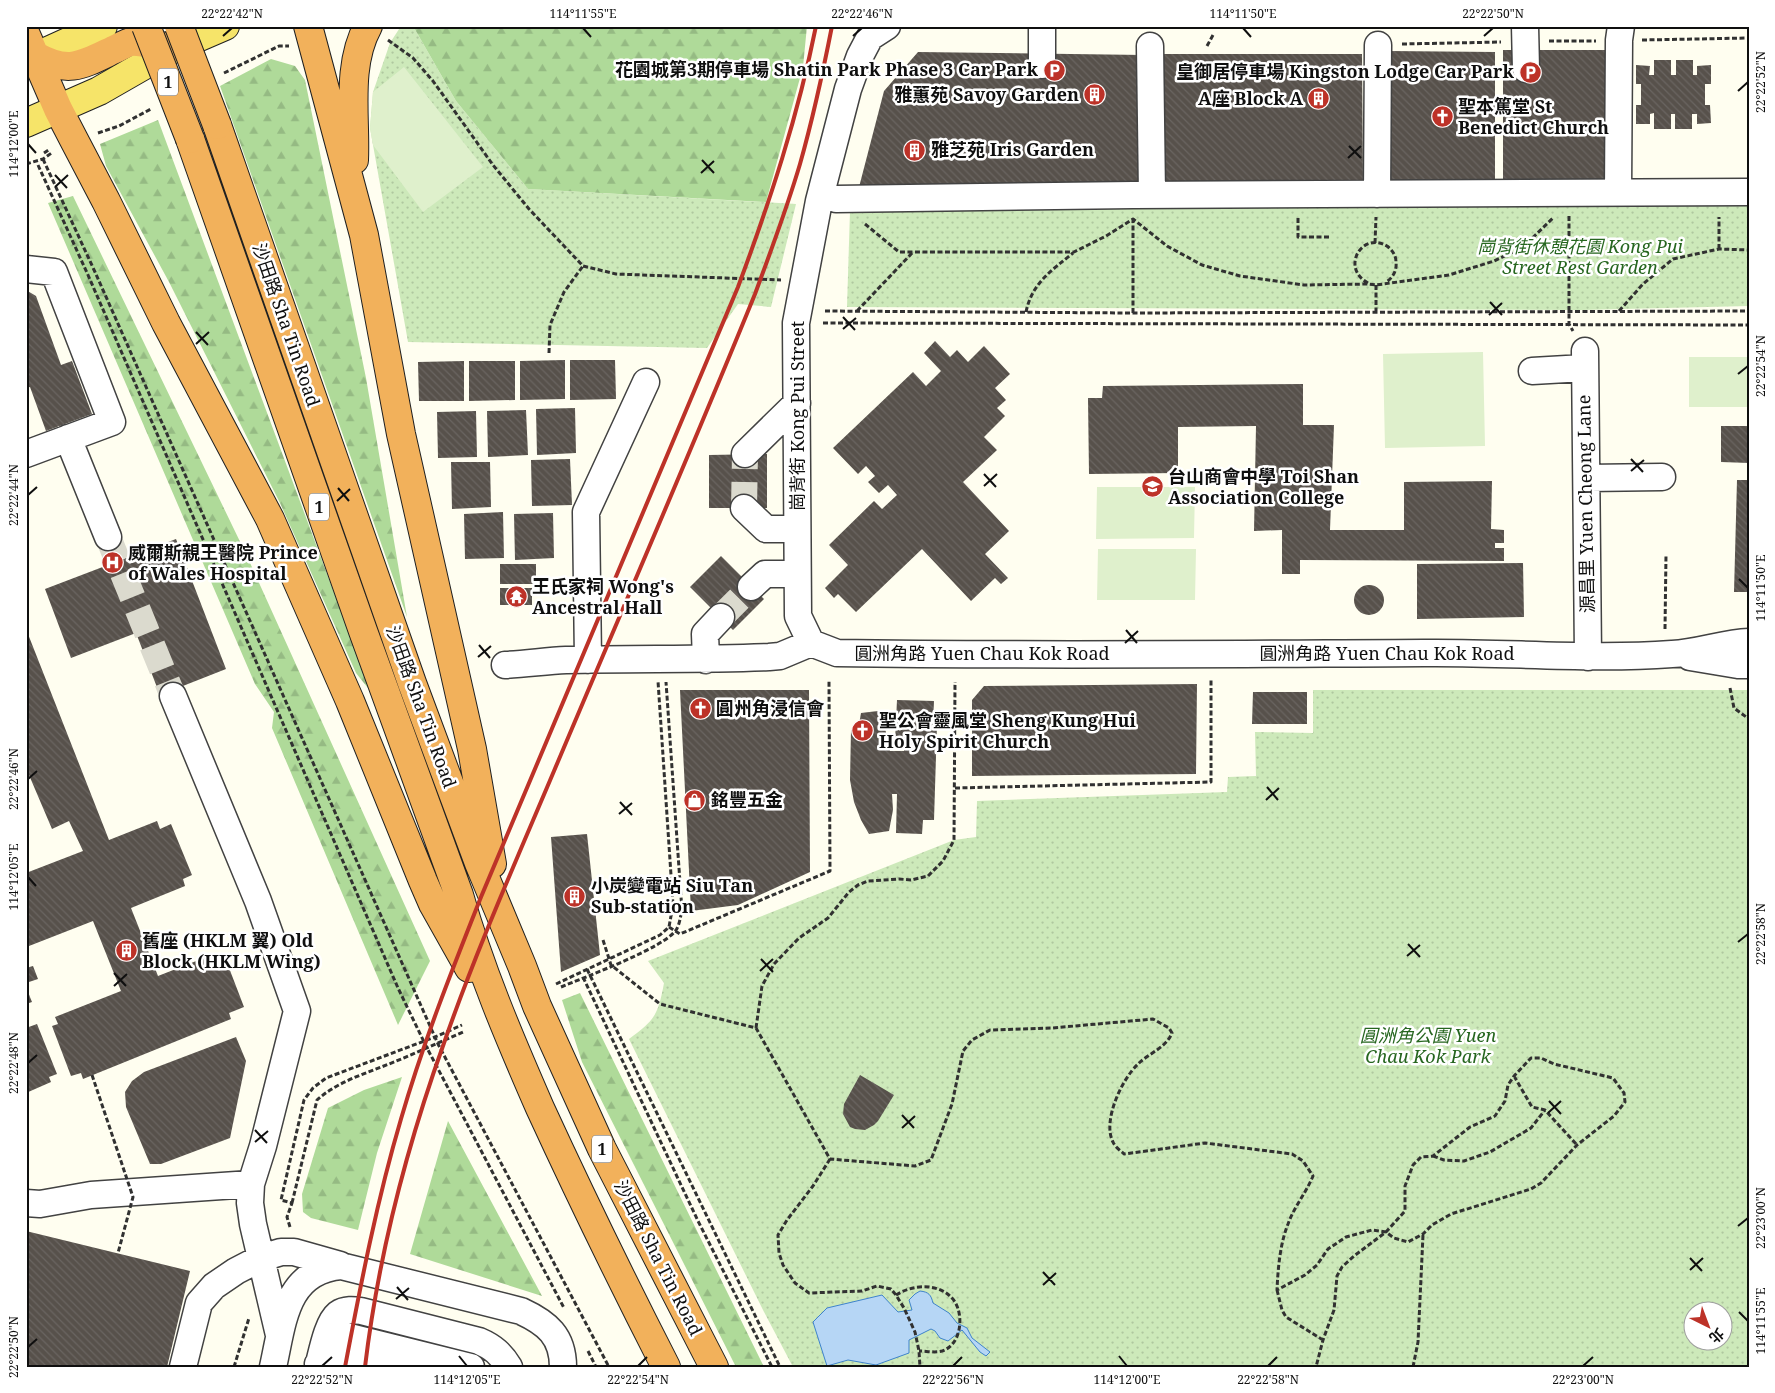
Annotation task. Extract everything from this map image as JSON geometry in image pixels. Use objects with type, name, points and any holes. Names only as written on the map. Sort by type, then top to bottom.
[{"type":"highway","name":"沙田路 Sha Tin Road","points":[[146,26],[190,139],[503,1024],[568,1170],[666,1367]]},
{"type":"highway","points":[[308,26],[364,235],[401,434],[472,749],[504,924]]},
{"type":"highway","points":[[353,192],[355,62],[376,31]]},
{"type":"highway","points":[[30,51],[51,64],[64,67],[93,60],[132,42],[176,37]]},
{"type":"highway","name":"沙田路 Sha Tin Road","points":[[176,37],[216,126],[412,682],[479,863],[536,1006],[602,1149],[714,1367]]},
{"type":"highway","points":[[30,51],[166,323],[270,519],[350,701],[423,881],[457,946],[503,1024]]},
{"type":"main road","points":[[30,51],[103,26]]},
{"type":"main road","points":[[26,123],[99,91],[176,37],[225,26]]},
{"type":"street","name":"崗背街 Kong Pui Street","points":[[811,643],[798,616],[796,323],[819,201],[848,89],[860,56],[870,37],[887,26]]},
{"type":"street","points":[[1042,26],[1042,64]]},
{"type":"street","points":[[1618,192],[1620,33]]},
{"type":"street","points":[[1526,34],[1526,69]]},
{"type":"street","points":[[1377,194],[1378,45]]},
{"type":"street","points":[[1139,203],[1150,46]]},
{"type":"street","points":[[836,199],[1139,203],[1377,194],[1569,195],[1618,192],[1749,192]]},
{"type":"street","points":[[26,269],[54,272],[112,422],[26,454]]},
{"type":"street","name":"源昌里 Yuen Cheong Lane","points":[[1532,371],[1585,360],[1588,657]]},
{"type":"street","points":[[588,660],[586,512],[646,382]]},
{"type":"street","points":[[745,454],[797,403]]},
{"type":"street","points":[[68,438],[108,537]]},
{"type":"street","points":[[1587,478],[1662,477]]},
{"type":"street","points":[[744,508],[766,529],[797,529]]},
{"type":"street","points":[[751,587],[765,574],[798,574]]},
{"type":"street","points":[[706,660],[705,634],[721,617]]},
{"type":"street","name":"圓洲角路 Yuen Chau Kok Road","points":[[811,643],[837,653],[1194,654],[1466,652],[1588,657],[1674,654],[1733,642],[1749,642]]},
{"type":"street","points":[[505,665],[588,660],[706,660],[780,656],[811,643]]},
{"type":"street","name":"圓洲角路 Yuen Chau Kok Road","points":[[1674,654],[1738,665],[1749,665]]},
{"type":"street","points":[[173,696],[258,902],[297,1011],[264,1146],[252,1184],[250,1203],[253,1224],[279,1335]]},
{"type":"street","points":[[26,1204],[40,1204],[91,1195],[252,1184]]},
{"type":"street","points":[[183,1367],[199,1303],[214,1286],[236,1271],[261,1258],[281,1252],[294,1252],[341,1266],[521,1311],[539,1320],[552,1331],[560,1344],[563,1367]]},
{"type":"street","points":[[273,1367],[287,1305],[293,1294],[303,1281],[315,1272],[327,1267],[341,1266]]},
{"type":"street","points":[[320,1357],[332,1321],[339,1313],[348,1310],[362,1311],[479,1341],[489,1345],[501,1354],[508,1367]]},
{"type":"street","points":[[320,1357],[337,1336],[346,1336],[471,1367]]},
{"type":"street","points":[[320,1357],[329,1359],[339,1357],[356,1358],[394,1367]]},
{"type":"path","points":[[376,31],[413,58],[433,81],[493,165],[583,266],[616,274],[786,280]]},
{"type":"path","points":[[1378,45],[1526,34],[1620,33],[1749,38]]},
{"type":"path","points":[[1207,46],[1213,35]]},
{"type":"path","points":[[26,164],[43,159],[435,1038],[609,1367]]},
{"type":"path","points":[[38,165],[88,275],[398,988],[568,1316]]},
{"type":"path","points":[[1719,249],[1720,192]]},
{"type":"path","points":[[1139,203],[1167,246],[1202,265],[1240,276],[1304,285],[1376,285],[1449,276],[1494,261],[1523,247],[1549,222],[1569,195]]},
{"type":"path","points":[[1569,195],[1569,324]]},
{"type":"path","points":[[836,199],[899,252],[1074,252]]},
{"type":"path","points":[[1026,312],[1029,298],[1041,279],[1074,252],[1106,236],[1139,203]]},
{"type":"path","points":[[1133,313],[1139,203]]},
{"type":"path","points":[[1298,216],[1298,237],[1330,237]]},
{"type":"path","points":[[1368,284],[1356,274],[1354,260],[1362,247],[1376,242],[1390,248],[1396,260],[1393,274],[1389,280],[1383,283]]},
{"type":"path","points":[[1618,311],[1643,284],[1673,260],[1719,249],[1749,250]]},
{"type":"path","points":[[856,311],[914,252]]},
{"type":"path","points":[[549,353],[550,325],[564,292],[583,266]]},
{"type":"path","points":[[1376,285],[1376,313]]},
{"type":"path","points":[[825,311],[1376,313],[1749,311]]},
{"type":"path","points":[[824,323],[1749,325]]},
{"type":"path","points":[[1665,629],[1666,555]]},
{"type":"path","points":[[556,984],[645,943],[670,927],[673,905],[658,676]]},
{"type":"path","points":[[561,987],[652,948],[676,931],[682,911],[666,676]]},
{"type":"path","points":[[955,788],[1211,782],[1211,677]]},
{"type":"path","points":[[670,927],[680,934],[830,871],[829,681]]},
{"type":"path","points":[[830,1159],[756,1028],[762,986],[774,964],[799,938],[828,918],[849,892],[858,885],[868,881],[911,880],[928,876],[943,861],[954,840],[955,682]]},
{"type":"path","points":[[1729,682],[1734,708],[1749,720]]},
{"type":"path","points":[[603,940],[611,965],[660,1004],[756,1028]]},
{"type":"path","points":[[587,969],[780,1367]]},
{"type":"path","points":[[583,977],[698,1221],[772,1367]]},
{"type":"path","points":[[830,1159],[915,1166],[931,1160],[952,1104],[963,1051],[972,1040],[990,1030],[1052,1028],[1153,1019],[1169,1028],[1172,1033],[1169,1041],[1137,1064],[1121,1086],[1110,1122],[1113,1142],[1124,1154],[1205,1143],[1292,1154],[1303,1161],[1313,1176],[1288,1224],[1279,1262],[1277,1290],[1282,1310],[1286,1317],[1322,1340]]},
{"type":"path","points":[[292,1202],[282,1200],[304,1100],[312,1088],[326,1078],[435,1038],[462,1025]]},
{"type":"path","points":[[296,1232],[290,1228],[287,1217],[318,1100],[327,1091],[343,1083],[463,1032]]},
{"type":"path","points":[[1277,1290],[1305,1275],[1317,1265],[1328,1249],[1346,1238],[1372,1230],[1386,1232],[1394,1238],[1408,1242],[1451,1214],[1531,1189],[1541,1183],[1577,1145],[1614,1116],[1625,1102],[1624,1093],[1613,1078],[1554,1064],[1541,1058],[1531,1058],[1508,1085],[1505,1101],[1495,1116],[1470,1127],[1433,1156]]},
{"type":"path","points":[[92,1075],[133,1197],[118,1253]]},
{"type":"path","points":[[1514,1076],[1532,1107],[1545,1110],[1577,1145]]},
{"type":"path","points":[[1316,1367],[1322,1340],[1334,1310],[1337,1276],[1342,1267],[1386,1232],[1405,1211],[1405,1186],[1412,1164],[1422,1157],[1433,1156],[1444,1160],[1464,1161],[1490,1152],[1531,1128],[1545,1110]]},
{"type":"path","points":[[830,1159],[813,1186],[786,1220],[778,1235],[779,1253],[784,1265],[795,1283],[809,1293],[862,1291],[877,1286],[891,1290],[904,1308],[916,1338],[920,1367]]},
{"type":"path","points":[[1413,1367],[1418,1342],[1422,1234]]},
{"type":"path","points":[[896,1295],[902,1290],[916,1286],[932,1287],[954,1300],[959,1310],[958,1336],[954,1343],[942,1351],[919,1351]]},
{"type":"path","points":[[588,1350],[596,1367]]},
{"type":"green space","points":[[401,26],[413,26],[456,101],[528,189],[796,204],[771,307],[738,304],[707,348],[408,342],[370,128],[373,92],[390,43]]},
{"type":"green space","points":[[413,26],[807,26],[803,67],[766,202],[528,189],[456,101]]},
{"type":"green space","points":[[271,59],[295,66],[305,80],[366,378],[407,617],[220,86]]},
{"type":"green space","points":[[404,67],[483,167],[423,212],[373,145],[370,128],[373,92]]},
{"type":"green space","points":[[158,120],[371,692],[356,673],[280,503],[169,282],[106,166],[100,144]]},
{"type":"green space","points":[[73,196],[246,554],[430,961],[398,1025],[272,728],[274,712],[255,684],[48,203]]},
{"type":"green space","name":"崗背街休憩花園 Kong Pui Street Rest Garden","points":[[1749,202],[1749,306],[1581,310],[847,307],[850,211]]},
{"type":"green space","points":[[1483,352],[1485,446],[1385,448],[1383,354]]},
{"type":"green space","points":[[1689,357],[1749,357],[1749,407],[1689,407]]},
{"type":"green space","points":[[1097,487],[1195,487],[1194,538],[1096,539]]},
{"type":"green space","points":[[1098,549],[1196,549],[1195,600],[1097,600]]},
{"type":"green space","name":"圓洲角公園 Yuen Chau Kok Park","points":[[1313,690],[1749,690],[1749,1367],[793,1367],[629,1039],[645,1027],[654,1016],[660,1003],[664,983],[648,961],[954,840],[976,837],[977,801],[1227,792],[1228,777],[1256,776],[1255,732],[1313,733]]},
{"type":"green space","points":[[580,993],[764,1367],[736,1367],[582,1062],[562,1000]]},
{"type":"green space","points":[[402,1077],[377,1153],[358,1230],[311,1218],[303,1212],[302,1194],[328,1108],[364,1090]]},
{"type":"green space","points":[[448,1121],[542,1296],[410,1254]]},
{"type":"water","points":[[920,1291],[929,1294],[933,1303],[949,1313],[957,1323],[967,1328],[972,1338],[990,1352],[986,1356],[980,1352],[962,1330],[948,1341],[940,1338],[931,1329],[909,1340],[909,1353],[876,1365],[848,1360],[827,1366],[813,1322],[827,1308],[882,1295],[898,1312],[912,1310],[909,1300]]},
{"type":"building","points":[[1503,50],[1612,50],[1612,187],[1503,187]]},
{"type":"building","name":"聖本篤堂 St Benedict Church","points":[[1389,51],[1495,52],[1495,183],[1389,182]]},
{"type":"building","points":[[918,52],[1144,55],[1144,188],[858,191],[884,91]]},
{"type":"building","points":[[1158,54],[1362,54],[1363,183],[1158,183]]},
{"type":"building","points":[[1654,60],[1671,60],[1671,75],[1676,75],[1676,60],[1693,60],[1693,75],[1697,75],[1697,66],[1711,65],[1711,84],[1705,84],[1705,105],[1710,105],[1711,123],[1697,124],[1697,114],[1692,114],[1692,129],[1675,129],[1675,114],[1671,114],[1671,129],[1654,129],[1654,113],[1650,114],[1650,124],[1636,124],[1636,105],[1641,105],[1641,84],[1636,84],[1636,65],[1650,66],[1649,75],[1654,75]]},
{"type":"building","points":[[26,290],[36,296],[61,365],[72,361],[92,414],[46,431],[30,387],[26,388]]},
{"type":"building","points":[[935,341],[950,357],[957,350],[968,362],[984,346],[1010,374],[995,388],[1006,400],[997,408],[1005,416],[984,437],[997,450],[963,482],[1009,531],[985,554],[1008,578],[1001,584],[995,578],[971,601],[922,549],[856,612],[838,594],[834,598],[825,588],[848,565],[829,545],[874,501],[882,509],[897,495],[888,485],[879,493],[868,482],[875,476],[866,466],[858,474],[833,448],[913,372],[926,386],[941,371],[924,353]]},
{"type":"building","points":[[565,360],[565,399],[520,400],[520,361]]},
{"type":"building","points":[[570,360],[615,360],[616,399],[570,400]]},
{"type":"building","points":[[464,361],[464,401],[419,401],[418,362]]},
{"type":"building","points":[[469,361],[515,361],[515,400],[469,401]]},
{"type":"building","points":[[1303,384],[1303,425],[1334,425],[1330,530],[1404,530],[1404,482],[1492,481],[1491,529],[1504,530],[1504,543],[1495,543],[1495,548],[1504,548],[1504,561],[1300,560],[1300,574],[1282,574],[1282,530],[1254,531],[1256,426],[1178,427],[1178,473],[1089,474],[1088,398],[1102,398],[1103,386]]},
{"type":"building","points":[[575,408],[576,453],[537,455],[536,409]]},
{"type":"building","points":[[526,410],[528,455],[488,457],[487,411]]},
{"type":"building","points":[[476,411],[477,457],[438,458],[437,412]]},
{"type":"building","points":[[1721,426],[1749,426],[1749,463],[1721,462]]},
{"type":"building","points":[[767,454],[767,508],[709,508],[709,455]]},
{"type":"building","points":[[570,459],[572,505],[532,506],[531,460]]},
{"type":"building","points":[[451,462],[490,462],[491,507],[452,509]]},
{"type":"building","points":[[1737,480],[1749,480],[1749,592],[1734,592]]},
{"type":"building","points":[[503,512],[504,558],[465,559],[464,514]]},
{"type":"building","points":[[553,513],[554,558],[515,560],[514,514]]},
{"type":"building","points":[[176,539],[226,669],[160,695],[136,633],[71,658],[45,589]]},
{"type":"building","points":[[721,556],[764,599],[733,630],[690,587]]},
{"type":"building","points":[[1523,563],[1524,617],[1417,619],[1417,564]]},
{"type":"building","points":[[500,564],[536,564],[536,584],[500,584]]},
{"type":"building","points":[[1369,585],[1380,589],[1384,600],[1380,611],[1369,615],[1358,611],[1354,600],[1358,589]]},
{"type":"building","name":"王氏家祠 Wong's Ancestral Hall","points":[[500,588],[532,588],[532,605],[500,605]]},
{"type":"building","name":"舊座 (HKLM 翼) Old Block (HKLM Wing)","points":[[26,629],[109,840],[157,821],[160,829],[171,824],[192,875],[183,879],[185,886],[131,908],[158,976],[209,956],[212,965],[226,960],[244,1007],[229,1013],[231,1019],[83,1079],[81,1073],[71,1076],[52,1026],[58,1024],[55,1017],[121,991],[93,921],[29,946],[26,938],[26,873],[83,851],[69,821],[52,829],[26,768]]},
{"type":"building","points":[[1197,684],[1196,774],[972,776],[972,700],[984,686]]},
{"type":"building","points":[[680,690],[809,690],[810,872],[738,905],[691,911]]},
{"type":"building","points":[[1253,692],[1307,692],[1307,724],[1252,724]]},
{"type":"building","points":[[897,700],[934,701],[933,724],[937,724],[934,820],[923,820],[922,834],[896,833],[897,794],[892,794],[893,810],[889,831],[869,834],[854,802],[850,780],[851,730],[858,730],[861,713],[878,711],[885,728],[890,751],[904,751],[905,741],[895,741]]},
{"type":"building","name":"小炭變電站 Siu Tan Sub-station","points":[[587,834],[600,955],[561,972],[551,837]]},
{"type":"building","points":[[33,966],[38,979],[26,983],[26,968]]},
{"type":"building","points":[[26,987],[32,1002],[26,1004]]},
{"type":"building","points":[[37,1024],[57,1074],[49,1077],[51,1082],[26,1093],[26,1028]]},
{"type":"building","points":[[236,1037],[246,1061],[230,1138],[161,1164],[150,1164],[126,1107],[125,1092],[132,1081],[144,1072]]},
{"type":"building","points":[[860,1075],[894,1095],[878,1121],[865,1130],[850,1127],[843,1114],[844,1104]]},
{"type":"building","points":[[26,1231],[190,1271],[167,1367],[26,1367]]},
{"type":"tunnel","points":[[744,508],[745,454]]},
{"type":"tunnel","points":[[108,537],[173,696]]},
{"type":"tunnel","points":[[721,617],[751,587]]},
{"type":"railway","points":[[345,1367],[363,1273],[384,1180],[428,1035],[481,897],[738,287],[761,223],[792,125],[816,26]]},
{"type":"railway","points":[[365,1367],[386,1244],[406,1162],[444,1043],[469,974],[497,906],[755,294],[800,164],[818,95],[832,26]]},
{"type":"place","name":"花園城第3期停車場 Shatin Park Phase 3 Car Park","points":[[1054,70]]},
{"type":"place","name":"皇御居停車場 Kingston Lodge Car Park","points":[[1530,72]]},
{"type":"place","name":"雅蕙苑 Savoy Garden","points":[[1095,95]]},
{"type":"place","name":"A座 Block A","points":[[1319,99]]},
{"type":"place","name":"聖本篤堂 St Benedict Church","points":[[1442,117]]},
{"type":"place","name":"雅芝苑 Iris Garden","points":[[915,150]]},
{"type":"place","name":"台山商會中學 Toi Shan Association College","points":[[1152,487]]},
{"type":"place","name":"威爾斯親王醫院 Prince of Wales Hospital","points":[[112,563]]},
{"type":"place","name":"王氏家祠 Wong's Ancestral Hall","points":[[516,597]]},
{"type":"place","name":"圓州角浸信會","points":[[700,709]]},
{"type":"place","name":"聖公會靈風堂 Sheng Kung Hui Holy Spirit Church","points":[[863,731]]},
{"type":"place","name":"銘豐五金","points":[[695,800]]},
{"type":"place","name":"小炭變電站 Siu Tan Sub-station","points":[[575,896]]},
{"type":"place","name":"舊座 (HKLM 翼) Old Block (HKLM Wing)","points":[[126,951]]}]
